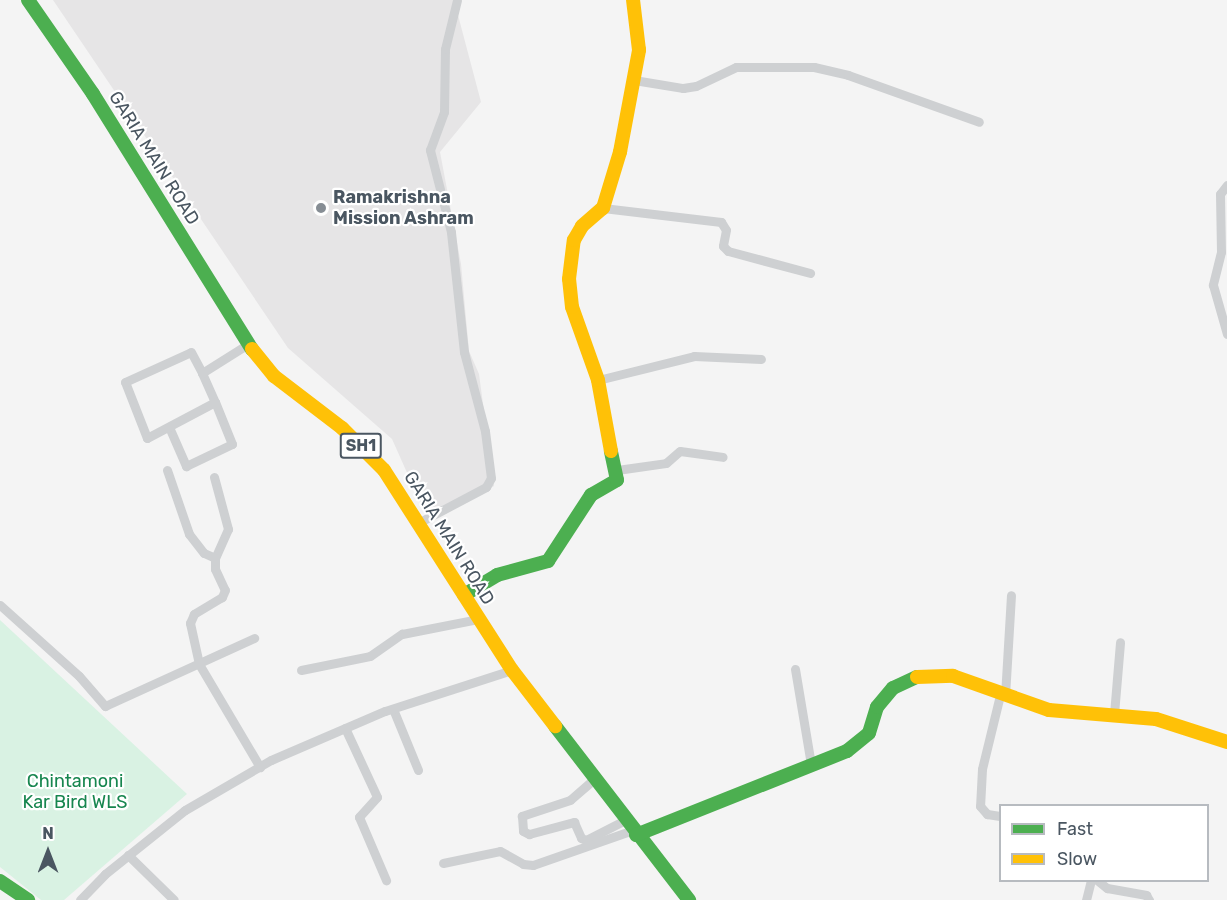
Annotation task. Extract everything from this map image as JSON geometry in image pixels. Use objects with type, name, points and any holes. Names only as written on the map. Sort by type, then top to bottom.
[{"type":"street","name":"GARIA MAIN ROAD","points":[[28,0],[93,94],[248,344],[273,376],[366,450],[418,523],[512,670],[593,780],[689,900]]},
{"type":"street","points":[[418,523],[486,487],[490,477],[485,431],[464,352],[451,232],[430,150],[444,112],[445,49],[457,0]]},
{"type":"street","points":[[464,595],[497,575],[548,561],[591,495],[614,484],[617,470],[598,380],[572,307],[569,279],[574,240],[582,226],[603,208],[620,152],[639,50],[633,0]]},
{"type":"street","points":[[634,80],[683,88],[696,86],[736,67],[814,67],[848,75],[979,122]]},
{"type":"street","points":[[1227,185],[1219,201],[1221,252],[1213,292],[1227,334]]},
{"type":"street","points":[[603,208],[721,222],[726,230],[723,246],[728,251],[810,273]]},
{"type":"street","points":[[202,373],[248,344]]},
{"type":"street","points":[[170,427],[186,466],[230,446],[215,402],[191,352],[124,382],[147,438],[215,402]]},
{"type":"street","points":[[598,380],[694,356],[760,359]]},
{"type":"street","points":[[617,470],[666,463],[681,451],[723,457]]},
{"type":"street","points":[[167,470],[189,534],[204,553],[215,558]]},
{"type":"street","points":[[214,477],[228,529],[226,541],[215,558],[215,569],[225,590],[222,597],[194,614],[190,623],[199,664],[260,767]]},
{"type":"street","points":[[999,816],[987,814],[980,806],[982,769],[1002,695],[1011,596]]},
{"type":"street","points":[[0,605],[79,676],[105,706],[254,638]]},
{"type":"street","points":[[301,670],[370,656],[402,634],[478,619]]},
{"type":"street","points":[[1114,714],[1120,642]]},
{"type":"street","points":[[795,669],[811,765]]},
{"type":"street","points":[[80,900],[128,855],[185,810],[260,767],[393,709],[512,670]]},
{"type":"street","points":[[443,863],[500,851],[523,864],[533,865],[811,765],[861,742],[868,734],[877,707],[893,688],[908,678],[952,676],[1049,710],[1114,714],[1177,723],[1227,742]]},
{"type":"street","points":[[393,709],[418,770]]},
{"type":"street","points":[[345,728],[377,797],[359,817],[386,880]]},
{"type":"street","points":[[593,780],[570,801],[522,816],[523,831],[529,834],[574,822],[581,838],[586,840],[631,828]]},
{"type":"street","points":[[128,855],[174,900]]},
{"type":"street","points":[[0,881],[28,900]]},
{"type":"street","points":[[1086,900],[1090,882]]},
{"type":"street","points":[[1100,882],[1107,888],[1146,895],[1149,900]]},
{"type":"shaded area","name":"Ramakrishna Mission Ashram","points":[[53,0],[454,0],[481,102],[440,152],[461,264],[469,351],[479,374],[494,486],[429,522],[392,439],[288,348]]},
{"type":"green space","name":"Chintamoni Kar Bird WLS","points":[[0,620],[187,794],[64,900],[41,900],[0,867]]},
{"type":"traffic: fast","points":[[28,0],[93,94],[252,349]]},
{"type":"traffic: fast","points":[[464,595],[497,575],[548,561],[591,495],[617,480],[611,451]]},
{"type":"traffic: fast","points":[[636,835],[847,751],[869,733],[877,707],[893,688],[917,677]]},
{"type":"traffic: fast","points":[[555,726],[689,900]]},
{"type":"traffic: fast","points":[[0,881],[28,900]]},
{"type":"traffic: slow","points":[[611,451],[598,380],[572,307],[569,279],[574,240],[582,226],[603,208],[620,152],[639,50],[633,0]]},
{"type":"traffic: slow","points":[[252,349],[274,376],[342,428],[384,470],[512,670],[555,726]]},
{"type":"traffic: slow","points":[[917,677],[953,676],[1049,710],[1156,719],[1227,742]]},
{"type":"place","name":"Ramakrishna Mission Ashram","points":[[321,208]]}]
